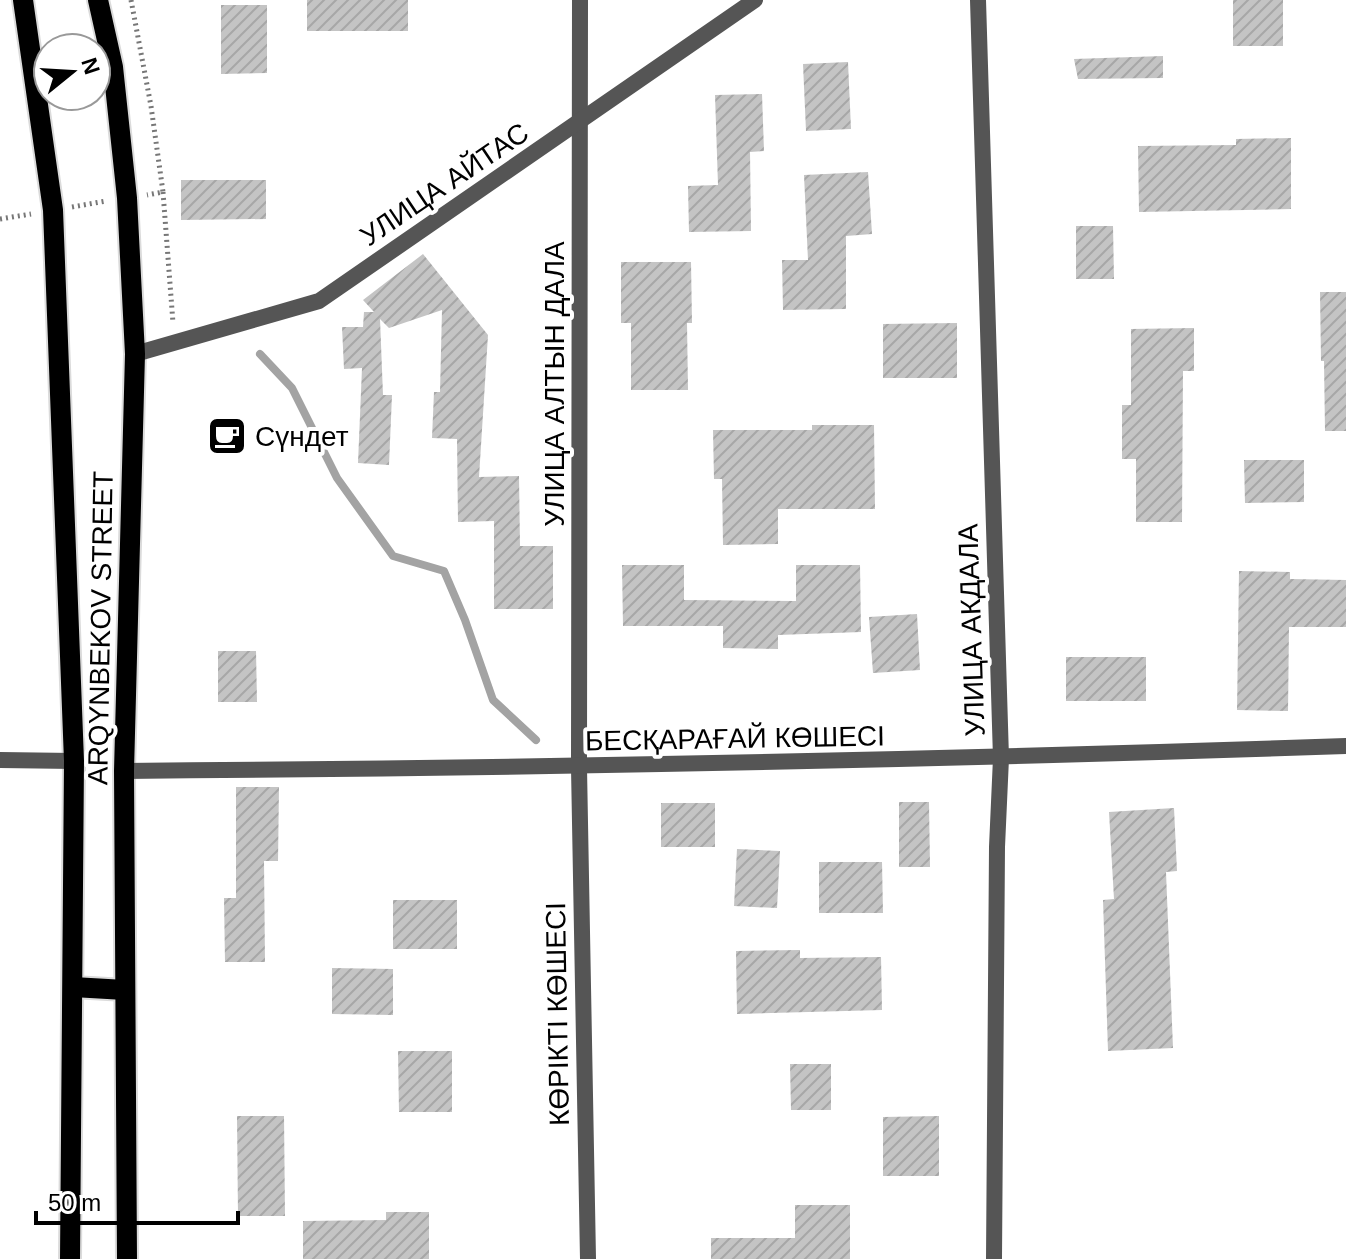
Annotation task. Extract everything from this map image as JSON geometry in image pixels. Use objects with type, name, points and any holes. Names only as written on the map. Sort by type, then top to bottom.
[{"type":"main road","name":"ARQYNBEKOV STREET","points":[[23,0],[53,210],[74,761],[70,1259]]},
{"type":"main road","name":"ARQYNBEKOV STREET","points":[[98,0],[113,67],[127,198],[135,354],[124,771],[127,1259]]},
{"type":"main road","points":[[73,987],[125,990]]},
{"type":"street","name":"УЛИЦА АЛТЫН ДАЛА","points":[[579,768],[580,0]]},
{"type":"street","name":"УЛИЦА АЙТАС","points":[[135,354],[319,301],[755,0]]},
{"type":"street","name":"УЛИЦА АКДАЛА","points":[[978,0],[1001,758],[997,847],[994,1259]]},
{"type":"street","name":"БЕСҚАРАҒАЙ КӨШЕСІ","points":[[124,771],[579,768],[1346,746]]},
{"type":"street","points":[[0,760],[74,761]]},
{"type":"street","name":"КӨРІКТІ КӨШЕСІ","points":[[579,768],[588,1259]]},
{"type":"path","points":[[163,192],[175,343]]},
{"type":"building","points":[[307,0],[408,0],[408,31],[307,31]]},
{"type":"building","points":[[1233,0],[1283,0],[1283,46],[1233,46]]},
{"type":"building","points":[[221,5],[267,5],[267,73],[221,74]]},
{"type":"building","points":[[1163,56],[1163,78],[1078,79],[1074,59]]},
{"type":"building","points":[[848,62],[851,129],[806,131],[803,64]]},
{"type":"building","points":[[762,94],[764,151],[750,152],[751,231],[689,232],[688,186],[718,185],[715,95]]},
{"type":"building","points":[[1291,138],[1291,209],[1139,212],[1138,146],[1236,145],[1236,139]]},
{"type":"building","points":[[868,172],[872,234],[846,236],[846,309],[783,310],[782,260],[808,260],[804,175]]},
{"type":"building","points":[[181,180],[266,180],[266,219],[181,220]]},
{"type":"building","points":[[1076,226],[1113,226],[1114,279],[1076,279]]},
{"type":"building","points":[[423,254],[488,335],[479,477],[519,476],[520,546],[553,546],[553,609],[494,609],[494,521],[458,522],[457,439],[432,438],[434,392],[440,392],[442,310],[389,328],[380,319],[383,395],[392,395],[389,465],[358,463],[362,368],[344,369],[342,327],[363,327],[364,312],[374,312],[363,300]]},
{"type":"building","points":[[621,262],[691,262],[692,323],[687,323],[688,390],[631,390],[631,323],[621,323]]},
{"type":"building","points":[[1320,292],[1346,292],[1346,431],[1325,431]]},
{"type":"building","points":[[957,323],[957,378],[883,378],[883,324]]},
{"type":"building","points":[[1194,328],[1194,371],[1183,371],[1182,522],[1136,522],[1136,459],[1122,459],[1122,405],[1131,405],[1131,329]]},
{"type":"building","points":[[812,425],[874,425],[875,509],[778,509],[778,544],[723,545],[722,479],[714,479],[713,430],[812,430]]},
{"type":"building","points":[[1244,460],[1304,460],[1304,502],[1245,503]]},
{"type":"building","points":[[622,565],[684,565],[684,600],[796,601],[796,565],[860,565],[861,632],[778,635],[778,649],[723,648],[723,626],[623,626]]},
{"type":"building","points":[[1239,571],[1290,572],[1290,579],[1346,580],[1346,627],[1289,627],[1288,711],[1237,710]]},
{"type":"building","points":[[917,614],[920,670],[873,673],[869,617]]},
{"type":"building","points":[[218,651],[256,651],[257,702],[218,702]]},
{"type":"building","points":[[1066,657],[1146,657],[1146,701],[1066,701]]},
{"type":"building","points":[[236,787],[279,787],[278,861],[264,861],[265,962],[225,962],[224,898],[236,898]]},
{"type":"building","points":[[899,802],[929,802],[930,867],[899,867]]},
{"type":"building","points":[[661,803],[715,803],[715,847],[661,847]]},
{"type":"building","points":[[1174,808],[1177,871],[1166,872],[1173,1048],[1108,1051],[1103,900],[1114,899],[1109,812]]},
{"type":"building","points":[[737,849],[780,851],[777,908],[734,906]]},
{"type":"building","points":[[819,862],[882,862],[883,913],[819,913]]},
{"type":"building","points":[[393,900],[457,900],[457,949],[393,949]]},
{"type":"building","points":[[800,950],[800,958],[881,957],[882,1010],[737,1014],[736,951]]},
{"type":"building","points":[[332,968],[393,969],[393,1015],[332,1014]]},
{"type":"building","points":[[398,1051],[452,1051],[452,1112],[399,1112]]},
{"type":"building","points":[[790,1064],[831,1064],[831,1110],[791,1110]]},
{"type":"building","points":[[237,1116],[284,1116],[285,1216],[238,1216]]},
{"type":"building","points":[[939,1116],[939,1176],[883,1176],[883,1117]]},
{"type":"building","points":[[795,1205],[850,1205],[850,1259],[711,1259],[711,1238],[795,1238]]},
{"type":"building","points":[[386,1212],[429,1212],[429,1259],[303,1259],[303,1221],[386,1220]]},
{"type":"waterway","points":[[260,354],[292,388],[337,478],[393,556],[444,571],[493,700],[536,740]]},
{"type":"place","name":"Сүндет","points":[[227,436]]}]
